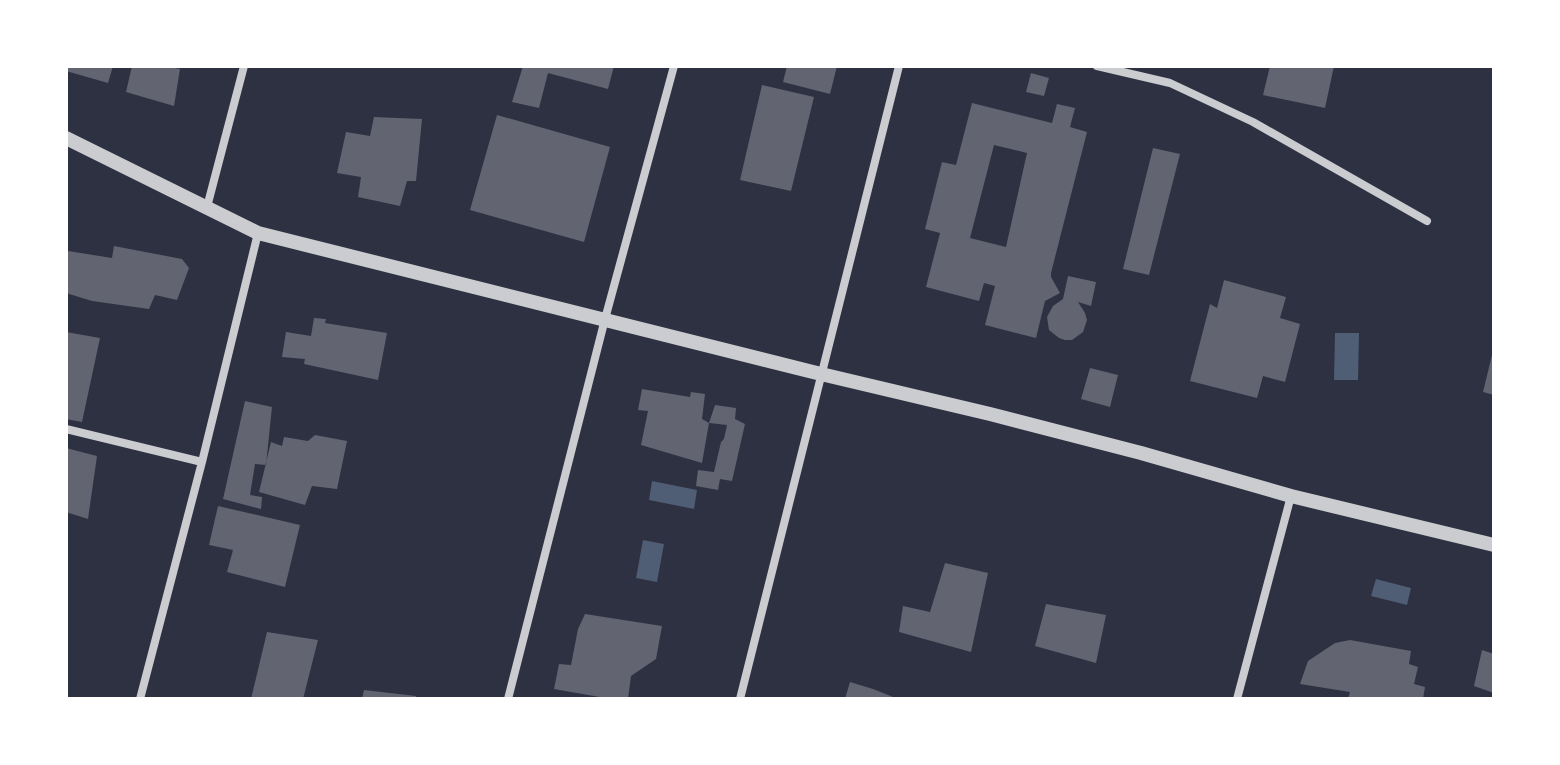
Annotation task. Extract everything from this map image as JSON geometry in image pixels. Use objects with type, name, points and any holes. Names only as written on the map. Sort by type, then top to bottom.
[{"type":"street","points":[[207,207],[244,66]]},
{"type":"street","points":[[508,699],[605,319],[674,66]]},
{"type":"street","points":[[740,699],[899,66]]},
{"type":"street","points":[[1097,66],[1170,83],[1198,96],[1253,122],[1427,221]]},
{"type":"street","points":[[66,138],[258,233],[1020,422],[1291,496],[1494,545]]},
{"type":"street","points":[[140,699],[258,233]]},
{"type":"street","points":[[66,429],[202,462]]},
{"type":"street","points":[[1237,699],[1291,496]]},
{"type":"water","points":[[1335,333],[1359,333],[1358,380],[1334,380]]},
{"type":"water","points":[[652,481],[697,490],[694,509],[649,500]]},
{"type":"water","points":[[643,540],[664,544],[657,582],[636,578]]},
{"type":"water","points":[[1376,579],[1411,588],[1407,605],[1371,596]]},
{"type":"building","points":[[66,66],[113,66],[108,83],[66,71]]},
{"type":"building","points":[[132,66],[180,69],[174,106],[126,92]]},
{"type":"building","points":[[523,66],[614,66],[608,89],[548,73],[539,108],[512,102]]},
{"type":"building","points":[[787,66],[837,66],[830,94],[783,82]]},
{"type":"building","points":[[1270,66],[1334,66],[1325,108],[1263,95]]},
{"type":"building","points":[[1031,73],[1049,78],[1044,96],[1026,92]]},
{"type":"building","points":[[762,85],[814,97],[791,191],[740,180]]},
{"type":"building","points":[[972,103],[1052,123],[1057,104],[1075,108],[1070,127],[1087,132],[1051,273],[1060,293],[1045,301],[1036,338],[985,325],[995,286],[984,283],[979,301],[926,287],[940,233],[925,229],[942,162],[956,165]],"holes":[[[994,145],[1027,153],[1006,247],[970,238]]]},
{"type":"building","points":[[497,115],[610,147],[584,242],[470,210]]},
{"type":"building","points":[[374,117],[422,119],[416,181],[407,181],[400,206],[358,197],[361,177],[337,173],[346,132],[370,136]]},
{"type":"building","points":[[1153,148],[1180,154],[1149,275],[1123,269]]},
{"type":"building","points":[[114,246],[182,259],[189,268],[177,300],[155,295],[149,309],[92,301],[66,293],[68,251],[112,258]]},
{"type":"building","points":[[1068,276],[1096,282],[1091,306],[1078,302],[1087,320],[1083,332],[1072,340],[1059,338],[1049,330],[1047,317],[1053,306],[1063,299]]},
{"type":"building","points":[[1224,280],[1286,297],[1280,318],[1300,324],[1285,382],[1263,376],[1257,398],[1190,381],[1210,304],[1217,308]]},
{"type":"building","points":[[314,318],[326,319],[325,323],[387,333],[378,380],[304,364],[305,359],[282,357],[286,332],[311,336]]},
{"type":"building","points":[[66,332],[100,338],[82,422],[66,419]]},
{"type":"building","points":[[1494,351],[1494,395],[1483,392]]},
{"type":"building","points":[[1090,368],[1118,375],[1110,407],[1081,399]]},
{"type":"building","points":[[642,389],[690,397],[691,392],[705,394],[702,419],[709,423],[702,463],[641,445],[648,411],[638,410]]},
{"type":"building","points":[[245,401],[272,407],[266,465],[255,464],[250,495],[262,497],[261,509],[223,499]]},
{"type":"building","points":[[715,405],[736,408],[735,419],[745,424],[732,481],[720,479],[718,490],[696,486],[698,470],[714,472],[724,439],[727,425],[709,423]]},
{"type":"building","points":[[315,435],[347,441],[337,489],[312,486],[305,505],[259,492],[271,442],[282,446],[284,437],[308,441]]},
{"type":"building","points":[[66,448],[97,456],[88,519],[66,512]]},
{"type":"building","points":[[218,506],[300,525],[285,587],[227,572],[233,550],[209,545]]},
{"type":"building","points":[[945,563],[988,573],[971,652],[899,632],[903,606],[930,612]]},
{"type":"building","points":[[1046,604],[1106,615],[1096,663],[1035,646]]},
{"type":"building","points":[[585,614],[662,626],[656,659],[631,676],[628,699],[554,689],[559,664],[571,665],[578,629]]},
{"type":"building","points":[[267,632],[318,640],[303,699],[251,699]]},
{"type":"building","points":[[1350,640],[1411,651],[1409,664],[1418,667],[1414,684],[1425,687],[1423,699],[1348,699],[1350,692],[1300,684],[1308,661],[1335,643]]},
{"type":"building","points":[[1482,650],[1494,654],[1494,693],[1474,686]]},
{"type":"building","points":[[850,682],[873,689],[898,699],[845,699]]},
{"type":"building","points":[[364,690],[416,696],[415,699],[362,699]]}]
